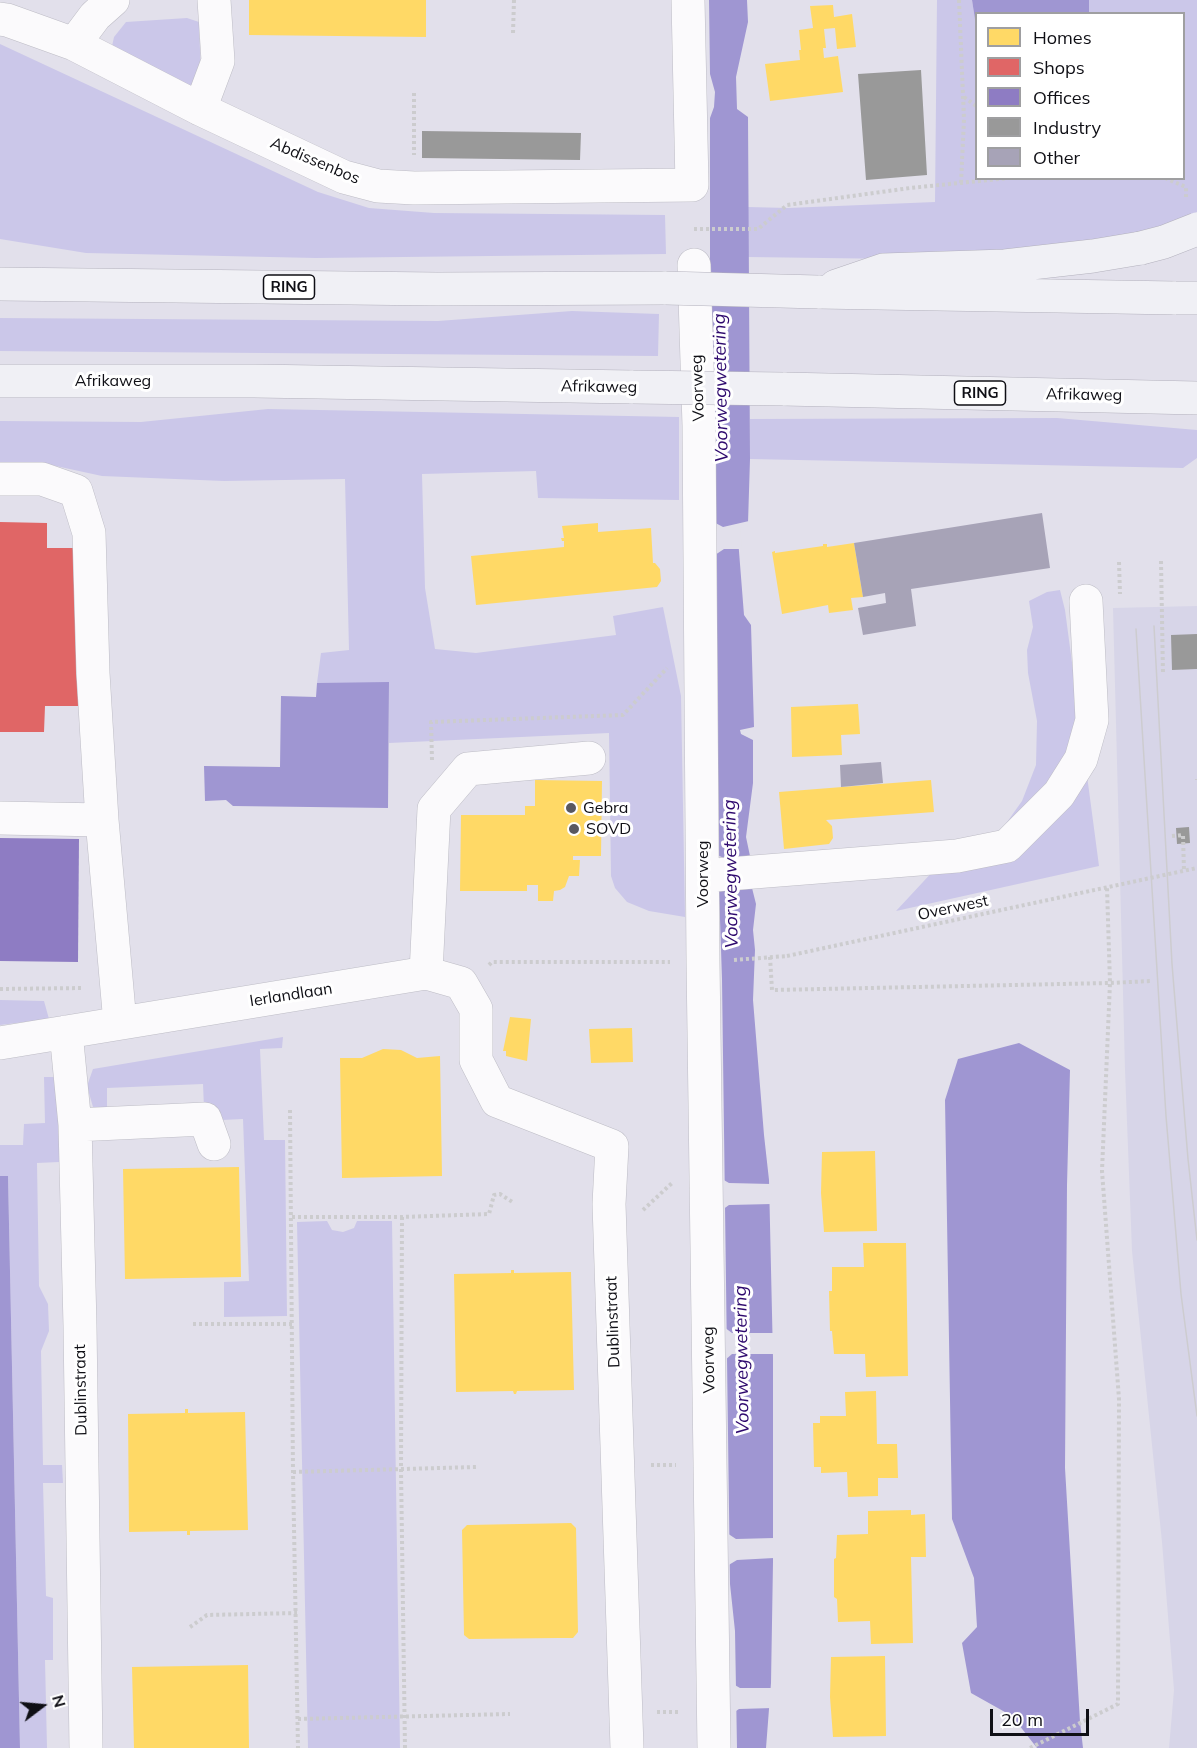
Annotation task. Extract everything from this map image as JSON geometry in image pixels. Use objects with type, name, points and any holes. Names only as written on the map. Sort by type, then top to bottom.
[{"type":"main road","points":[[818,292],[883,270],[1005,266],[1093,256],[1141,248],[1197,229]]},
{"type":"main road","name":"RING","points":[[0,284],[449,289],[666,288],[1186,298]]},
{"type":"main road","name":"Afrikaweg","points":[[0,381],[254,381],[1187,398]]},
{"type":"street","points":[[74,44],[95,16],[113,0]]},
{"type":"street","points":[[200,109],[218,61],[214,0]]},
{"type":"street","points":[[688,0],[692,185]]},
{"type":"street","name":"Abdissenbos","points":[[0,20],[7,20],[74,44],[200,109],[344,177],[378,186],[414,188],[692,185]]},
{"type":"street","name":"Voorweg","points":[[694,265],[699,426],[706,876],[714,961],[710,1466],[714,1748]]},
{"type":"street","points":[[0,479],[42,479],[76,491],[88,534],[93,673],[102,820],[120,1023]]},
{"type":"street","points":[[706,876],[957,856],[1007,846],[1059,794],[1081,759],[1092,720],[1086,601]]},
{"type":"street","points":[[426,973],[434,809],[468,769],[589,758]]},
{"type":"street","points":[[0,818],[102,820]]},
{"type":"street","name":"Ierlandlaan","points":[[0,1043],[426,973],[461,983]]},
{"type":"street","name":"Dublinstraat","points":[[461,983],[476,1009],[476,1060],[497,1101],[612,1146],[609,1204],[627,1748]]},
{"type":"street","name":"Dublinstraat","points":[[66,1032],[75,1125],[86,1748]]},
{"type":"street","points":[[75,1125],[205,1119],[214,1144]]},
{"type":"path","points":[[513,33],[514,0]]},
{"type":"path","points":[[959,0],[964,97],[961,183]]},
{"type":"path","points":[[414,93],[414,188]]},
{"type":"path","points":[[964,97],[975,105]]},
{"type":"path","points":[[703,230],[758,229],[787,205],[990,180]]},
{"type":"path","points":[[692,185],[694,265]]},
{"type":"path","points":[[1161,561],[1163,674]]},
{"type":"path","points":[[434,809],[431,722],[623,715],[701,631]]},
{"type":"path","points":[[1172,836],[1183,835],[1184,871]]},
{"type":"path","name":"Overwest","points":[[461,983],[492,962],[714,961],[787,956],[1197,868]]},
{"type":"path","points":[[1030,1748],[1118,1704],[1119,1399],[1102,1171],[1110,983],[1107,888]]},
{"type":"path","points":[[770,957],[772,990],[1151,981]]},
{"type":"path","points":[[290,1110],[298,1748]]},
{"type":"path","points":[[292,1217],[489,1214],[494,1194],[500,1194],[514,1203]]},
{"type":"path","points":[[402,1217],[401,1469],[405,1748]]},
{"type":"path","points":[[194,1324],[293,1324]]},
{"type":"path","points":[[618,1464],[710,1466]]},
{"type":"path","points":[[293,1472],[477,1467]]},
{"type":"path","points":[[190,1627],[207,1615],[297,1613]]},
{"type":"path","points":[[626,1711],[714,1713]]},
{"type":"path","points":[[298,1719],[510,1714]]},
{"type":"shaded area","points":[[937,0],[972,0],[975,20],[975,180],[1185,180],[1185,12],[1089,12],[1089,0],[1197,0],[1197,212],[1177,222],[1092,244],[899,259],[748,257],[748,207],[788,208],[935,202]]},
{"type":"shaded area","points":[[187,18],[199,22],[200,96],[111,51],[114,37],[126,22]]},
{"type":"shaded area","points":[[0,44],[318,192],[369,208],[434,213],[665,215],[666,254],[316,258],[86,253],[0,239]]},
{"type":"shaded area","points":[[572,311],[659,314],[658,356],[0,351],[0,318],[438,321]]},
{"type":"shaded area","points":[[268,409],[679,417],[679,500],[538,498],[536,471],[422,474],[425,588],[435,649],[476,653],[616,635],[613,616],[663,607],[681,696],[685,917],[649,911],[627,902],[615,888],[611,876],[609,733],[389,743],[389,683],[317,683],[321,653],[349,650],[345,479],[224,481],[102,476],[42,463],[0,462],[0,421],[141,422]]},
{"type":"shaded area","points":[[1057,418],[1197,430],[1197,458],[1183,468],[750,459],[750,419]]},
{"type":"shaded area","points":[[1060,590],[1065,610],[1099,866],[896,911],[936,868],[990,846],[1022,801],[1036,765],[1037,721],[1028,673],[1027,650],[1033,627],[1029,601],[1047,592]]},
{"type":"shaded area","points":[[1197,606],[1197,1748],[1169,1748],[1174,1690],[1162,1542],[1132,1251],[1113,608]]},
{"type":"shaded area","points":[[0,1000],[44,1001],[49,1019],[0,1025]]},
{"type":"shaded area","points":[[283,1037],[282,1048],[260,1049],[264,1140],[285,1140],[287,1316],[224,1317],[224,1282],[249,1281],[243,1119],[222,1120],[204,1108],[203,1084],[107,1088],[107,1112],[93,1107],[87,1086],[93,1069]]},
{"type":"shaded area","points":[[44,1077],[55,1077],[69,1151],[59,1162],[37,1163],[39,1286],[48,1304],[49,1331],[41,1351],[43,1465],[62,1465],[63,1483],[43,1483],[46,1596],[53,1598],[53,1660],[45,1660],[47,1748],[20,1748],[8,1176],[0,1176],[0,1145],[23,1145],[24,1124],[45,1123]]},
{"type":"shaded area","points":[[327,1221],[332,1230],[343,1232],[354,1228],[357,1221],[392,1221],[400,1748],[308,1748],[297,1222]]},
{"type":"water","name":"Voorwegwetering","points":[[709,0],[747,0],[748,22],[736,77],[737,109],[748,117],[750,459],[748,523],[737,526],[744,615],[751,625],[754,727],[740,730],[741,734],[753,740],[753,783],[746,837],[750,856],[724,858],[717,855],[705,313],[710,257],[710,118],[714,107],[715,92],[710,74]]},
{"type":"water","points":[[972,0],[1089,0],[1089,12],[975,12],[975,20]]},
{"type":"water","points":[[389,682],[388,808],[233,806],[226,800],[205,801],[204,766],[280,767],[281,696],[316,697],[317,683]]},
{"type":"water","name":"Voorwegwetering","points":[[751,884],[756,904],[753,930],[755,950],[753,1000],[769,1180],[773,1358],[771,1683],[766,1748],[737,1748],[735,1631],[730,1584],[719,889]]},
{"type":"water","points":[[1019,1043],[1070,1070],[1065,1468],[1083,1748],[1037,1748],[1012,1716],[971,1693],[962,1643],[977,1627],[974,1578],[952,1519],[945,1100],[958,1059]]},
{"type":"water","points":[[0,1176],[8,1176],[20,1748],[0,1748]]},
{"type":"pier","points":[[708,519],[723,527],[749,521],[749,526],[740,528],[742,549],[724,549],[709,559]]},
{"type":"pier","points":[[722,1179],[729,1183],[771,1184],[772,1204],[729,1205],[722,1210]]},
{"type":"pier","points":[[724,1327],[732,1333],[774,1333],[775,1354],[732,1354],[724,1361]]},
{"type":"pier","points":[[727,1533],[736,1539],[774,1538],[774,1558],[737,1560],[727,1566]]},
{"type":"pier","points":[[733,1684],[740,1688],[773,1688],[773,1708],[739,1709],[733,1713]]},
{"type":"building: Homes","points":[[249,0],[426,0],[426,37],[249,35]]},
{"type":"building: Homes","points":[[833,5],[834,17],[852,14],[856,47],[837,49],[835,28],[824,29],[826,48],[823,48],[824,58],[838,56],[843,92],[770,101],[765,64],[800,60],[799,30],[813,28],[810,6]]},
{"type":"building: Homes","points":[[598,523],[598,532],[651,528],[653,563],[660,569],[661,581],[657,587],[476,605],[471,556],[564,547],[564,541],[561,538],[564,538],[562,526]]},
{"type":"building: Homes","points":[[854,543],[863,597],[851,598],[853,610],[829,613],[828,605],[782,614],[772,552],[823,546],[823,544],[827,544],[827,547]]},
{"type":"building: Homes","points":[[858,704],[860,734],[841,735],[842,755],[792,757],[791,707]]},
{"type":"building: Homes","points":[[535,780],[602,781],[601,856],[573,856],[573,860],[580,860],[579,876],[569,876],[565,887],[554,891],[553,901],[538,901],[538,885],[527,885],[527,891],[460,891],[461,815],[525,815],[525,806],[535,806]]},
{"type":"building: Homes","points":[[931,780],[934,812],[826,820],[832,826],[833,838],[829,844],[784,849],[779,792]]},
{"type":"building: Homes","points":[[510,1017],[531,1019],[527,1061],[506,1056],[506,1051],[503,1051]]},
{"type":"building: Homes","points":[[632,1028],[633,1062],[591,1063],[589,1029]]},
{"type":"building: Homes","points":[[383,1049],[401,1050],[417,1058],[440,1056],[442,1176],[342,1178],[340,1058],[362,1058]]},
{"type":"building: Homes","points":[[875,1151],[877,1231],[824,1232],[821,1193],[822,1152]]},
{"type":"building: Homes","points":[[239,1167],[241,1277],[125,1279],[123,1169]]},
{"type":"building: Homes","points":[[863,1243],[906,1243],[908,1376],[866,1377],[865,1354],[834,1354],[832,1331],[830,1331],[829,1291],[832,1291],[832,1267],[864,1267]]},
{"type":"building: Homes","points":[[511,1270],[514,1270],[514,1273],[571,1272],[574,1390],[517,1391],[516,1394],[513,1391],[456,1392],[454,1274],[511,1273]]},
{"type":"building: Homes","points":[[876,1391],[877,1444],[897,1444],[898,1478],[878,1478],[878,1496],[848,1497],[847,1472],[821,1473],[821,1467],[814,1467],[813,1423],[820,1423],[820,1416],[846,1416],[845,1392]]},
{"type":"building: Homes","points":[[185,1409],[188,1409],[188,1413],[245,1412],[248,1530],[190,1531],[190,1535],[187,1535],[187,1531],[129,1532],[128,1414],[185,1413]]},
{"type":"building: Homes","points":[[911,1510],[911,1515],[925,1514],[926,1557],[911,1557],[913,1643],[871,1644],[870,1621],[838,1622],[837,1599],[834,1597],[834,1559],[836,1558],[837,1535],[868,1534],[868,1511]]},
{"type":"building: Homes","points":[[571,1523],[576,1528],[578,1632],[573,1638],[469,1639],[464,1635],[462,1530],[467,1525]]},
{"type":"building: Homes","points":[[885,1656],[886,1736],[833,1737],[830,1697],[831,1657]]},
{"type":"building: Homes","points":[[248,1665],[249,1748],[134,1748],[132,1667]]},
{"type":"building: Shops","points":[[0,522],[47,523],[47,548],[82,548],[80,706],[45,706],[44,732],[0,732]]},
{"type":"building: Offices","points":[[0,838],[79,839],[78,962],[0,961]]},
{"type":"building: Industry","points":[[921,70],[927,175],[866,180],[858,74]]},
{"type":"building: Industry","points":[[422,131],[581,133],[580,160],[422,158]]},
{"type":"building: Industry","points":[[1197,634],[1197,669],[1172,670],[1171,635]]},
{"type":"building: Industry","points":[[1189,827],[1190,843],[1177,844],[1176,828]]},
{"type":"building: Other","points":[[1042,513],[1050,568],[911,589],[916,626],[863,635],[858,608],[886,603],[885,593],[863,597],[854,543]]},
{"type":"building: Other","points":[[881,762],[883,783],[841,787],[840,765]]},
{"type":"tram line","points":[[1154,626],[1172,964],[1197,1240]]},
{"type":"tram line","points":[[1136,629],[1166,1116],[1181,1294],[1197,1416]]},
{"type":"place","name":"Gebra","points":[[571,808]]},
{"type":"place","name":"SOVD","points":[[574,829]]}]
